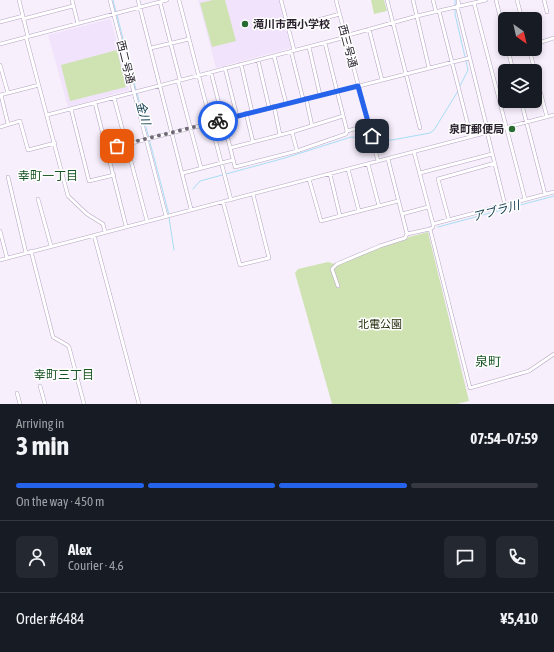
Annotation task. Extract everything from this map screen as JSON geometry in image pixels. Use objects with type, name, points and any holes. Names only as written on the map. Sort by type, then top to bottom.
[{"type":"street","points":[[19,0],[27,37],[68,196],[87,214],[103,224],[105,232]]},
{"type":"street","points":[[72,0],[78,24]]},
{"type":"street","name":"西二号通","points":[[110,0],[166,216]]},
{"type":"street","points":[[138,0],[191,209]]},
{"type":"street","points":[[0,44],[167,0]]},
{"type":"street","points":[[180,0],[231,200]]},
{"type":"street","points":[[281,0],[304,99],[312,126]]},
{"type":"street","name":"西三号通","points":[[336,0],[378,161]]},
{"type":"street","points":[[387,0],[420,128]]},
{"type":"street","points":[[413,0],[429,68]]},
{"type":"street","points":[[433,0],[438,11],[453,62],[471,137]]},
{"type":"street","points":[[458,0],[469,58],[505,205]]},
{"type":"street","points":[[47,115],[325,43],[417,16],[486,0]]},
{"type":"street","points":[[496,0],[499,12]]},
{"type":"street","points":[[516,0],[520,12]]},
{"type":"street","points":[[544,0],[547,12]]},
{"type":"street","points":[[157,2],[171,43],[190,128],[201,168]]},
{"type":"street","points":[[475,2],[525,199]]},
{"type":"street","points":[[0,22],[73,6]]},
{"type":"street","points":[[288,28],[340,14]]},
{"type":"street","points":[[369,29],[382,80]]},
{"type":"street","points":[[542,42],[553,38],[554,44]]},
{"type":"street","points":[[150,48],[189,39]]},
{"type":"street","points":[[325,43],[347,131]]},
{"type":"street","points":[[309,47],[320,95]]},
{"type":"street","points":[[274,56],[286,103]]},
{"type":"street","points":[[108,149],[269,107],[469,58]]},
{"type":"street","points":[[258,60],[269,107]]},
{"type":"street","points":[[241,64],[252,112]]},
{"type":"street","points":[[0,65],[8,93]]},
{"type":"street","points":[[225,68],[237,116]]},
{"type":"street","points":[[211,72],[235,167],[297,151],[346,134],[347,131],[369,125]]},
{"type":"street","points":[[8,124],[0,95],[39,85]]},
{"type":"street","points":[[114,98],[147,221]]},
{"type":"street","points":[[542,98],[547,117]]},
{"type":"street","points":[[95,103],[108,149],[126,226]]},
{"type":"street","points":[[274,106],[280,135]]},
{"type":"street","points":[[523,108],[545,194]]},
{"type":"street","points":[[71,109],[89,181],[114,175]]},
{"type":"street","points":[[246,114],[252,142]]},
{"type":"street","points":[[0,260],[554,115]]},
{"type":"street","points":[[230,148],[292,132],[343,116]]},
{"type":"street","points":[[0,127],[20,121],[28,150],[55,143]]},
{"type":"street","points":[[292,132],[297,151]]},
{"type":"street","points":[[338,286],[332,269],[337,264],[380,246],[405,238],[407,234],[433,227],[414,152]]},
{"type":"street","points":[[420,173],[492,154]]},
{"type":"street","points":[[388,159],[407,234]]},
{"type":"street","points":[[183,173],[233,160]]},
{"type":"street","points":[[449,220],[438,179],[495,163]]},
{"type":"street","points":[[368,164],[379,206]]},
{"type":"street","points":[[348,169],[359,211]]},
{"type":"street","points":[[330,174],[340,216]]},
{"type":"street","points":[[8,177],[26,253]]},
{"type":"street","points":[[309,179],[321,221],[398,201]]},
{"type":"street","points":[[433,224],[554,192]]},
{"type":"street","points":[[223,202],[240,265],[269,258],[253,194]]},
{"type":"street","points":[[38,199],[51,246]]},
{"type":"street","points":[[402,214],[428,207]]},
{"type":"street","points":[[430,229],[470,388],[529,371],[554,354]]},
{"type":"street","points":[[0,231],[7,258]]},
{"type":"street","points":[[94,235],[139,403],[134,404]]},
{"type":"street","points":[[31,252],[53,338],[69,347],[84,404]]},
{"type":"street","points":[[40,386],[45,404]]},
{"type":"street","points":[[17,393],[20,404]]},
{"type":"shaded area","name":"滝川市西小学校","points":[[198,0],[279,0],[291,48],[216,68]]},
{"type":"shaded area","points":[[110,19],[129,90],[68,107],[48,35]]},
{"type":"green space","points":[[213,0],[225,0],[236,41],[212,47],[200,3]]},
{"type":"green space","points":[[371,0],[384,0],[387,11],[374,14]]},
{"type":"green space","points":[[117,50],[126,87],[70,101],[61,65]]},
{"type":"green space","name":"北電公園","points":[[428,232],[469,401],[457,404],[332,404],[295,273],[298,269],[328,262],[338,265],[377,249],[405,240],[409,237]]},
{"type":"waterway","name":"金川","points":[[113,0],[116,12]]},
{"type":"waterway","points":[[455,0],[455,6]]},
{"type":"waterway","points":[[455,9],[468,70],[460,86]]},
{"type":"waterway","name":"金川","points":[[117,15],[136,90]]},
{"type":"waterway","points":[[193,189],[200,181],[285,158],[351,137],[392,140],[430,133],[434,130],[458,91]]},
{"type":"waterway","name":"金川","points":[[137,93],[168,211],[174,250]]},
{"type":"waterway","name":"アブラ川","points":[[438,227],[554,196]]},
{"type":"way so far","points":[[117,146],[218,121]]},
{"type":"place","name":"滝川市西小学校","points":[[245,24]]},
{"type":"place","name":"泉町郵便局","points":[[512,129]]},
{"type":"district","name":"幸町一丁目","points":[[48,176]]},
{"type":"district","name":"泉町","points":[[488,361]]},
{"type":"district","name":"幸町三丁目","points":[[64,375]]},
{"type":"route","points":[[218,121],[358,86],[372,136]]}]
